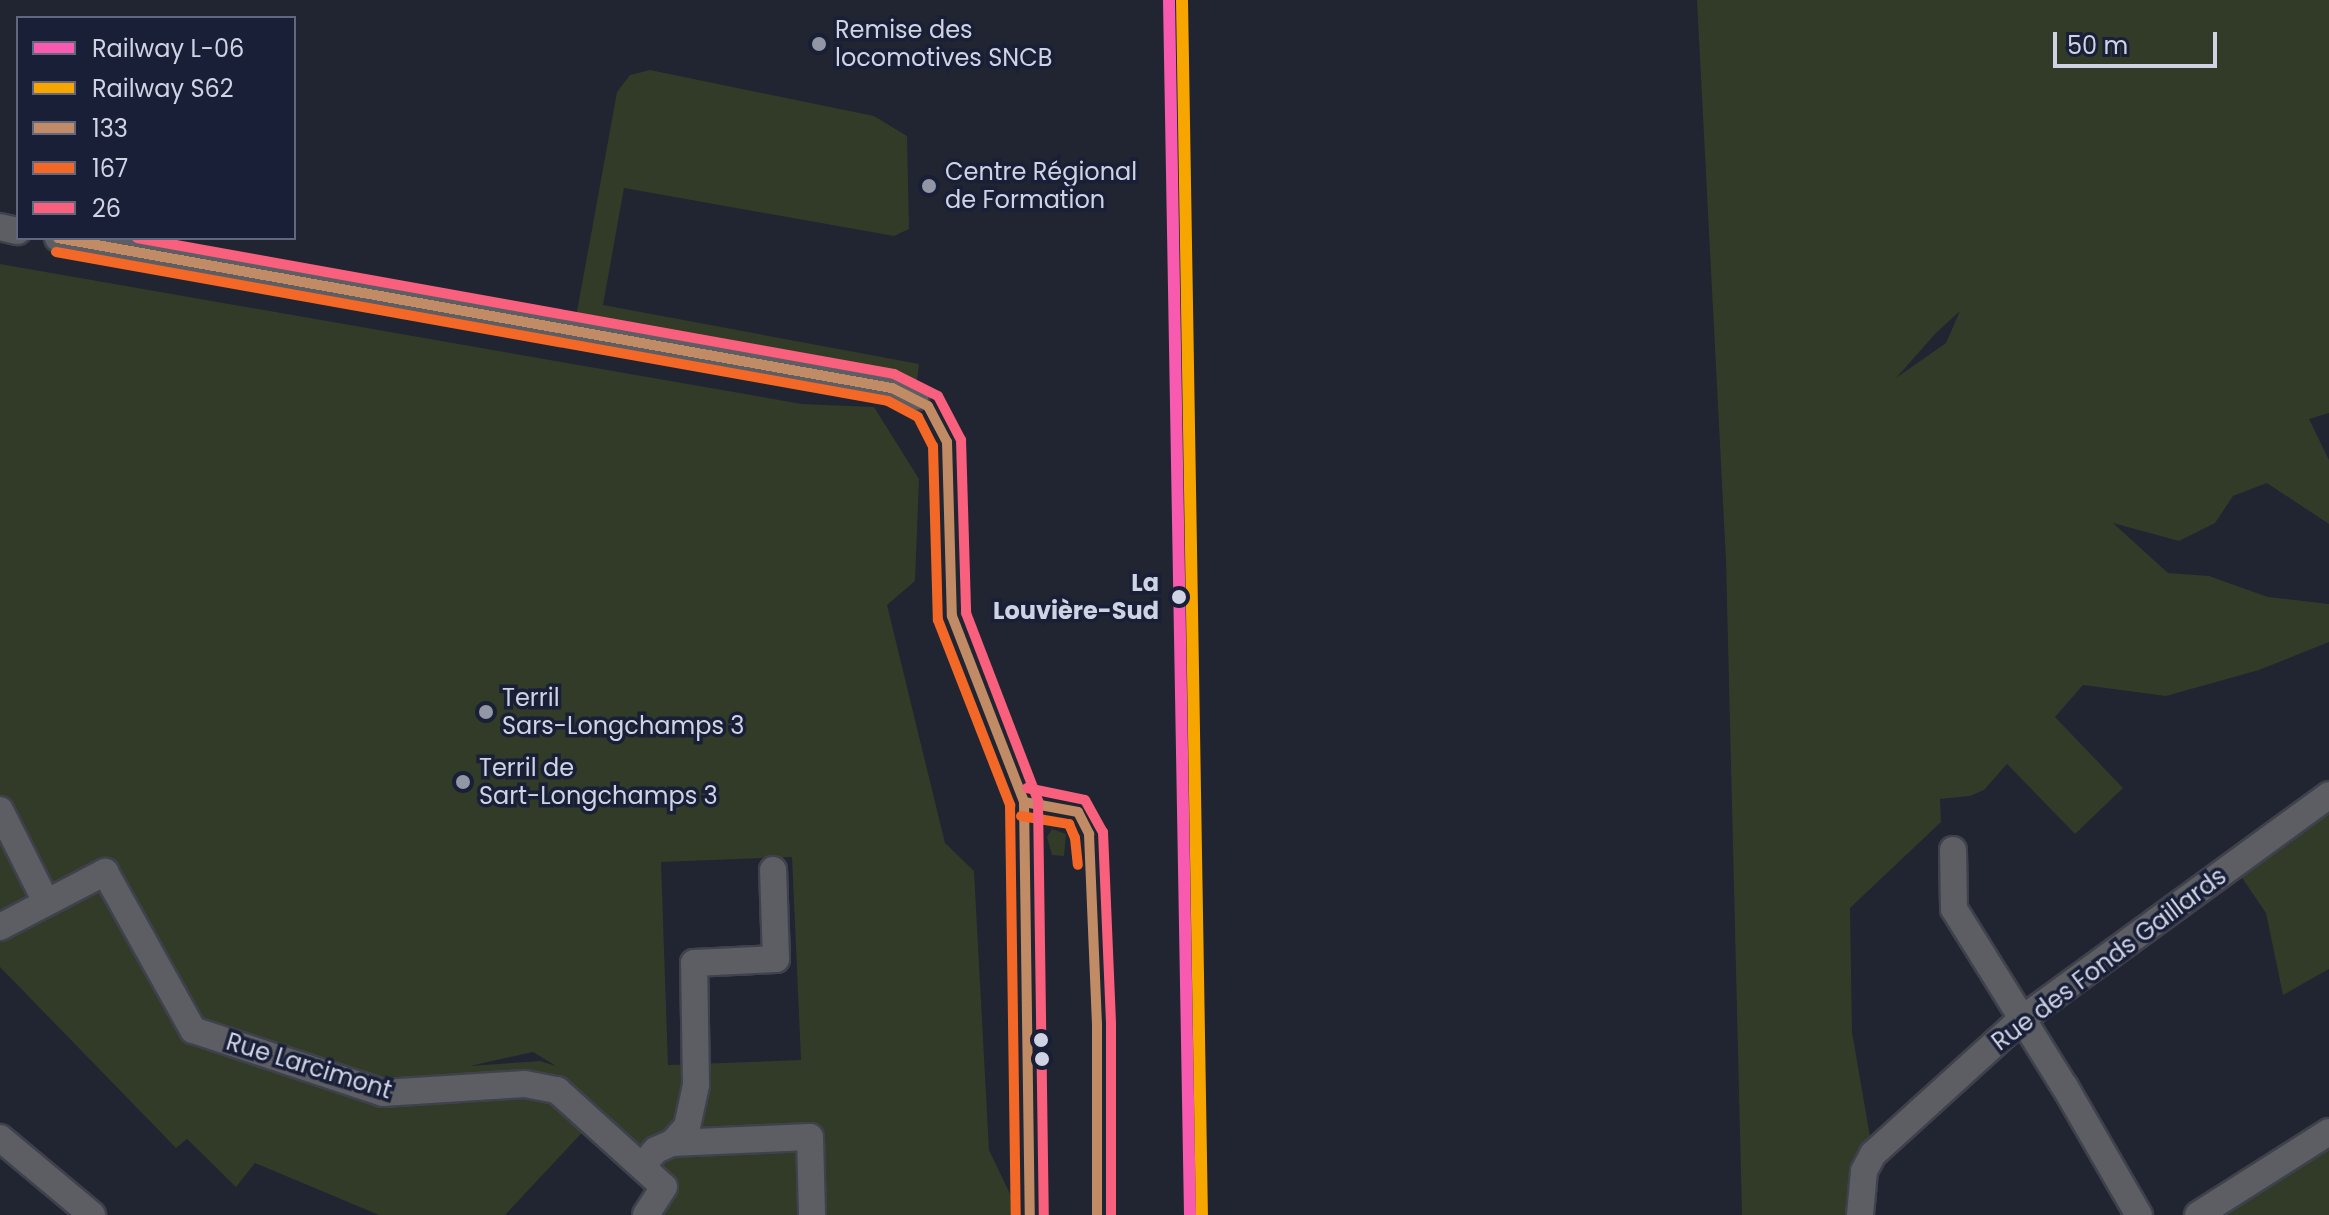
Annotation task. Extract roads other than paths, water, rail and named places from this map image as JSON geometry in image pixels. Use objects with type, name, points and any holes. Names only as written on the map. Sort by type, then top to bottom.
[{"type":"street","points":[[69,240],[574,328],[892,388],[915,397]]},
{"type":"street","name":"Rue des Fonds Gaillards","points":[[1860,1215],[1864,1171],[1873,1154],[2022,1019],[2329,795]]},
{"type":"street","points":[[0,810],[46,902],[0,927]]},
{"type":"street","points":[[1953,850],[1954,909],[2139,1215]]},
{"type":"street","points":[[672,1143],[687,1127],[696,1085],[694,963],[776,959],[773,870]]},
{"type":"street","name":"Rue Larcimont","points":[[46,902],[105,872],[193,1030],[383,1093],[542,1085],[557,1090],[664,1187],[646,1215]]},
{"type":"street","points":[[2198,1215],[2329,1132]]},
{"type":"street","points":[[642,1166],[656,1150],[672,1143],[810,1137],[812,1215]]},
{"type":"street","points":[[0,1138],[92,1215]]},
{"type":"rail line","name":"L-06","points":[[1169,0],[1190,1215]]},
{"type":"rail line","name":"S62","points":[[1182,0],[1202,1215]]},
{"type":"place","name":"Remise des locomotives SNCB","points":[[819,44]]},
{"type":"place","name":"Centre Régional de Formation","points":[[929,186]]},
{"type":"place","name":"La Louvière-Sud","points":[[1179,597]]},
{"type":"place","name":"Terril Sars-Longchamps 3","points":[[486,712]]},
{"type":"place","name":"Terril de Sart-Longchamps 3","points":[[463,782]]}]
